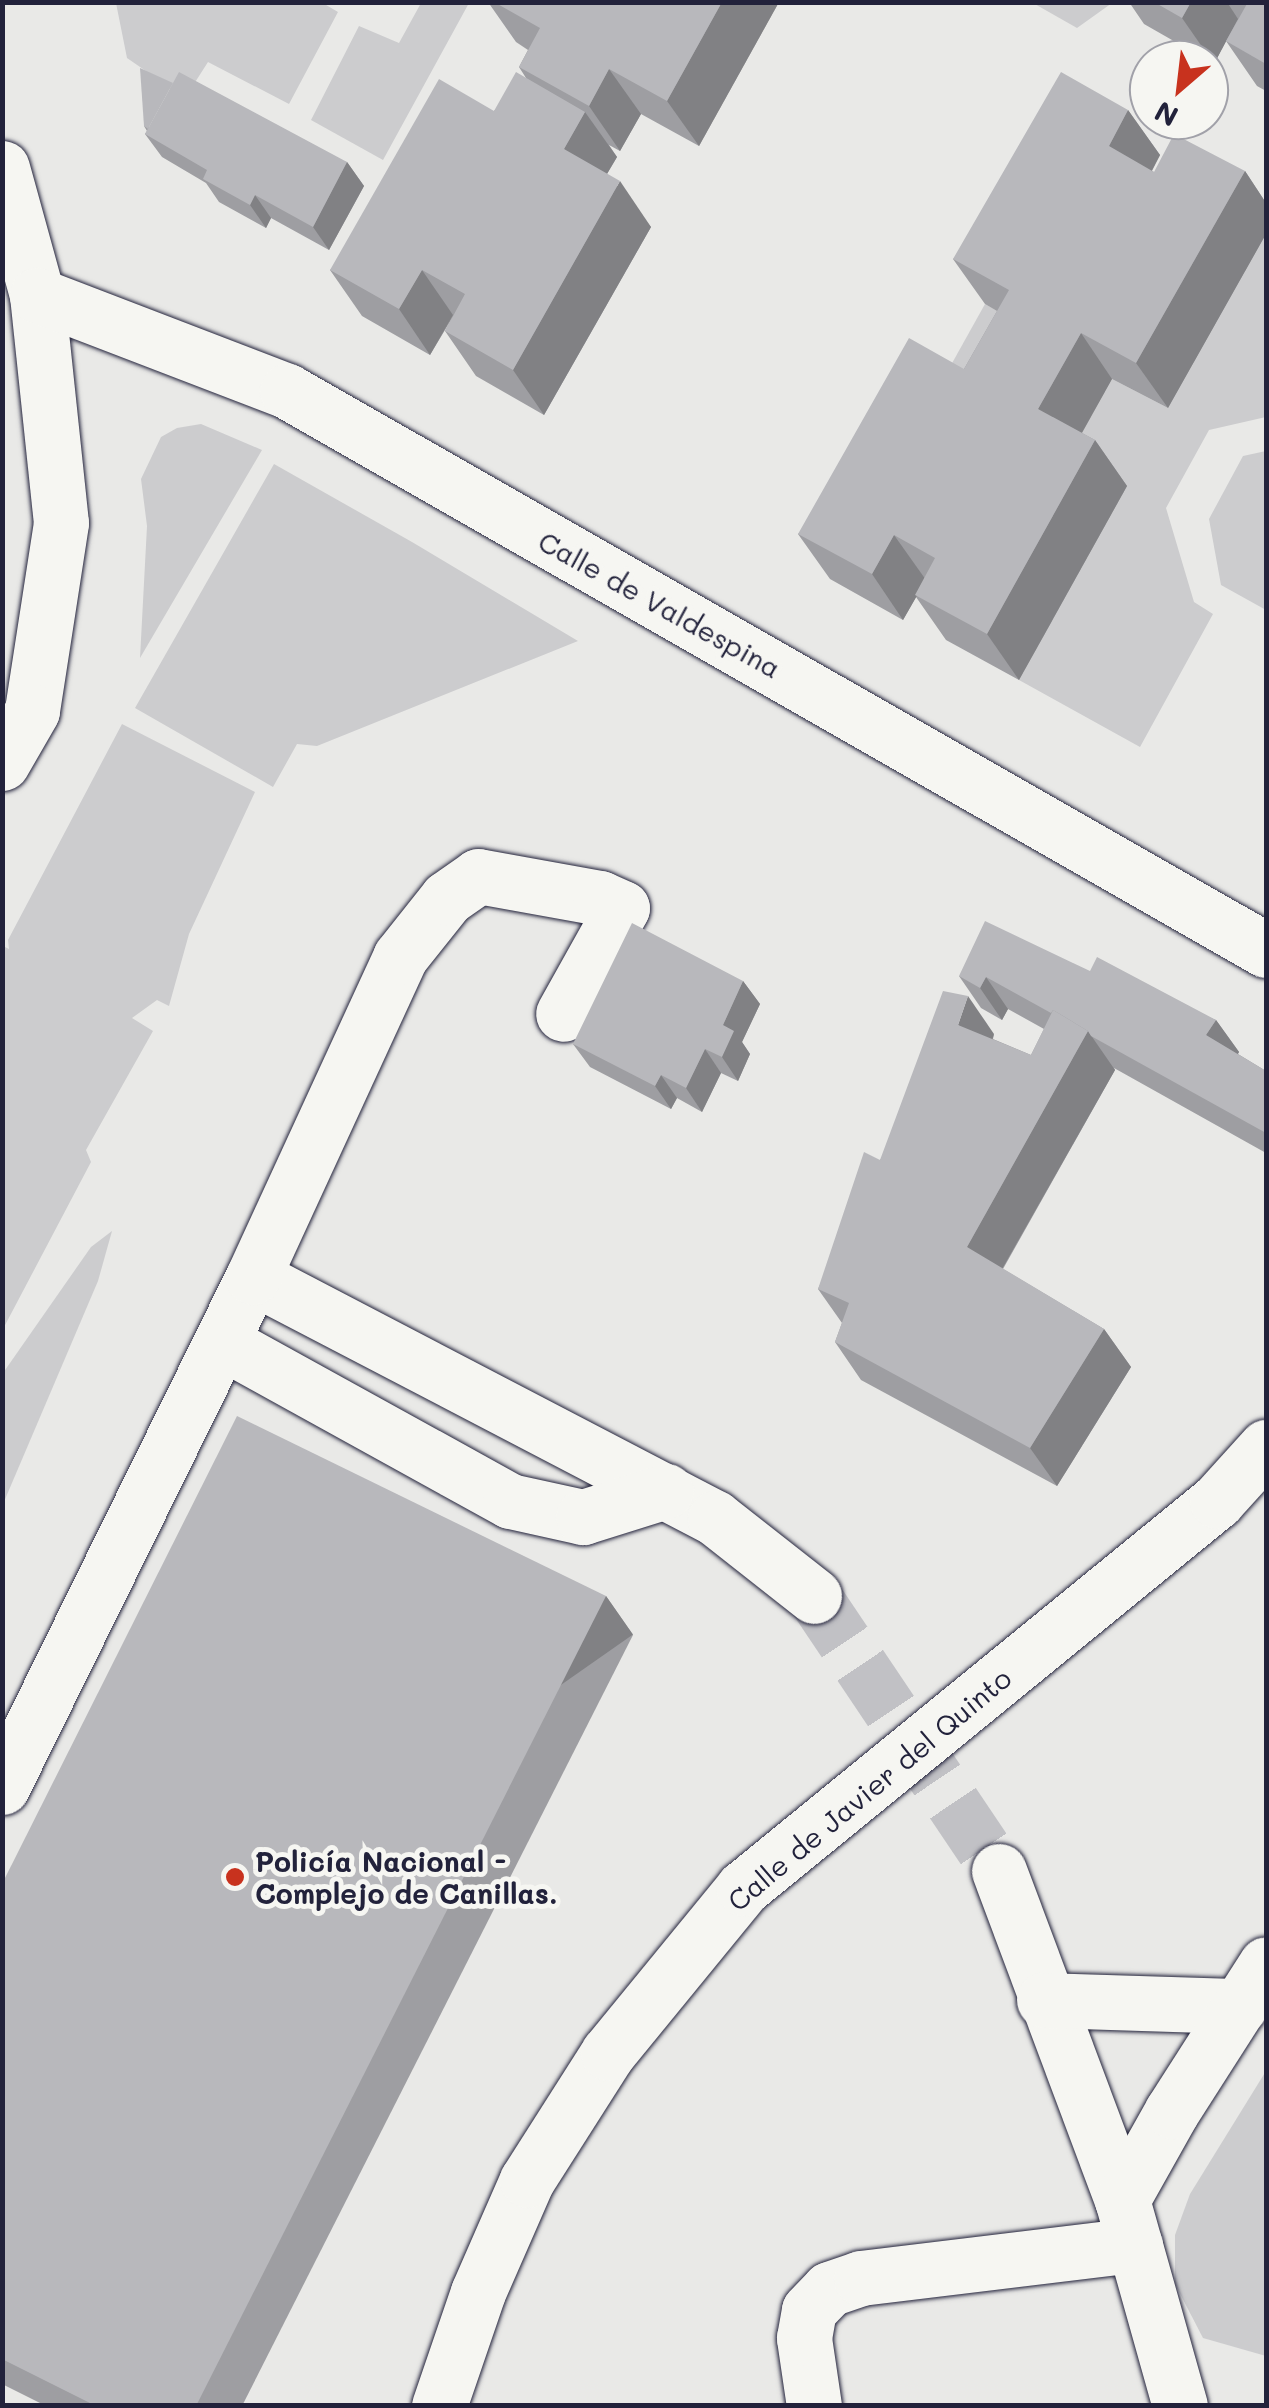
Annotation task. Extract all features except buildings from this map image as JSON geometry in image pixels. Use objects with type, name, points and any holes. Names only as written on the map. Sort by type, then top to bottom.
[{"type":"street","points":[[2,168],[36,295],[60,523],[32,712],[2,763]]},
{"type":"street","name":"Calle de Valdespina","points":[[36,295],[287,392],[1266,950]]},
{"type":"street","points":[[2,1787],[222,1342],[400,958],[447,898],[478,876],[600,898],[622,908],[563,1014]]},
{"type":"street","points":[[253,1277],[715,1518],[814,1596]]},
{"type":"street","points":[[222,1342],[510,1501],[583,1518],[666,1491]]},
{"type":"street","name":"Calle de Javier del Quinto","points":[[439,2406],[478,2292],[528,2180],[608,2053],[743,1888],[1217,1501],[1266,1447]]},
{"type":"street","points":[[999,1871],[1129,2223],[1180,2406]]},
{"type":"street","points":[[1044,2000],[1253,1985]]},
{"type":"street","points":[[1129,2223],[1253,1985]]},
{"type":"street","points":[[814,2406],[804,2338],[809,2310],[829,2289],[861,2278],[1129,2223]]},
{"type":"shaded area","points":[[321,2],[338,12],[289,104],[208,62],[185,98],[127,58],[116,3]]},
{"type":"shaded area","points":[[421,3],[469,3],[383,160],[311,120],[359,26],[399,43]]},
{"type":"shaded area","points":[[1033,3],[1112,3],[1077,28]]},
{"type":"shaded area","points":[[1266,234],[1266,417],[1209,430],[1166,508],[1194,602],[1213,614],[1140,747],[1019,680],[1126,486],[1070,454],[1112,379],[1168,408]]},
{"type":"shaded area","points":[[985,304],[1040,335],[941,383]]},
{"type":"shaded area","points":[[201,424],[262,450],[140,658],[147,526],[141,479],[161,437],[177,428]]},
{"type":"shaded area","points":[[1266,451],[1266,610],[1221,585],[1209,519],[1243,456]]},
{"type":"shaded area","points":[[274,464],[578,641],[317,746],[297,744],[273,787],[135,708]]},
{"type":"shaded area","points":[[122,724],[255,792],[189,934],[169,1006],[157,1000],[132,1018],[153,1031],[86,1150],[91,1162],[3,1329],[3,946],[9,949],[8,940]]},
{"type":"shaded area","points":[[112,1231],[98,1281],[3,1504],[3,1373],[91,1247]]},
{"type":"shaded area","points":[[1266,2071],[1266,2356],[1203,2338],[1175,2284],[1175,2235],[1190,2194]]},
{"type":"tunnel","points":[[814,1596],[999,1871]]},
{"type":"place","name":"Policía Nacional - Complejo de Canillas.","points":[[235,1877]]}]
